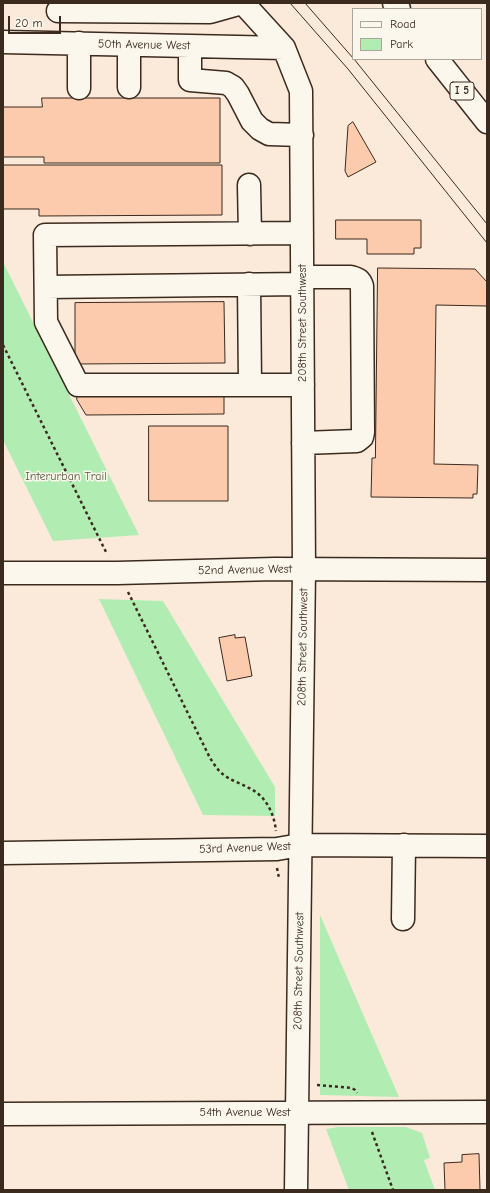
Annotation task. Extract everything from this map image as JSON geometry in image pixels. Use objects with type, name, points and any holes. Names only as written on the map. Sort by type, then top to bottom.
[{"type":"main road","points":[[58,10],[210,12],[243,3]]},
{"type":"main road","name":"208th Street Southwest","points":[[243,3],[284,48],[301,91],[304,570],[296,1190]]},
{"type":"main road","name":"50th Avenue West","points":[[3,42],[284,48]]},
{"type":"main road","points":[[79,43],[79,88]]},
{"type":"main road","points":[[129,45],[129,87]]},
{"type":"main road","points":[[190,46],[190,80],[226,83],[233,87],[252,121],[264,132],[269,134],[302,135]]},
{"type":"main road","name":"I 5","points":[[438,60],[487,122]]},
{"type":"main road","points":[[249,185],[250,234]]},
{"type":"main road","points":[[302,234],[45,235],[46,322],[78,386],[303,385]]},
{"type":"main road","points":[[46,287],[249,284],[351,277],[358,279],[362,286],[362,437],[357,442],[303,443]]},
{"type":"main road","points":[[249,284],[250,385]]},
{"type":"main road","name":"52nd Avenue West","points":[[3,573],[487,570]]},
{"type":"main road","name":"53rd Avenue West","points":[[3,853],[277,849],[300,845],[487,846]]},
{"type":"main road","points":[[403,918],[404,845]]},
{"type":"main road","name":"54th Avenue West","points":[[3,1114],[487,1112]]},
{"type":"path","points":[[3,345],[210,758],[216,768],[224,776],[248,787],[260,795],[269,806],[273,815],[276,832]]},
{"type":"path","points":[[313,1084],[352,1088],[358,1095]]},
{"type":"path","points":[[372,1131],[393,1190]]},
{"type":"green space","name":"Interurban Trail","points":[[3,262],[139,535],[53,541],[3,440]]},
{"type":"green space","points":[[99,599],[163,601],[275,787],[275,816],[203,815]]},
{"type":"green space","points":[[320,915],[399,1097],[320,1095]]},
{"type":"green space","points":[[338,1127],[406,1127],[422,1133],[430,1158],[424,1160],[435,1190],[349,1190],[326,1129]]},
{"type":"building","points":[[42,98],[220,98],[220,163],[44,163],[44,157],[3,157],[3,107],[42,107]]},
{"type":"building","points":[[353,122],[376,162],[348,177],[345,171],[348,126]]},
{"type":"building","points":[[3,165],[222,165],[222,215],[39,216],[39,209],[3,209]]},
{"type":"building","points":[[336,220],[421,220],[421,248],[414,248],[414,254],[367,254],[367,239],[336,239]]},
{"type":"building","points":[[378,268],[475,269],[487,282],[487,306],[436,305],[434,464],[478,465],[477,494],[473,494],[473,498],[371,497],[372,458],[375,458]]},
{"type":"building","points":[[224,302],[225,363],[75,364],[75,303]]},
{"type":"building","points":[[77,393],[224,393],[224,414],[86,415],[77,400]]},
{"type":"building","points":[[149,426],[228,426],[228,501],[149,501]]},
{"type":"building","points":[[235,635],[235,638],[245,637],[252,676],[227,681],[219,638]]},
{"type":"building","points":[[479,1154],[480,1190],[445,1190],[444,1163],[462,1162],[462,1155]]},
{"type":"tram line","points":[[290,3],[348,69],[487,243]]},
{"type":"tram line","points":[[305,3],[352,57]]},
{"type":"tram line","points":[[355,60],[487,224]]}]
